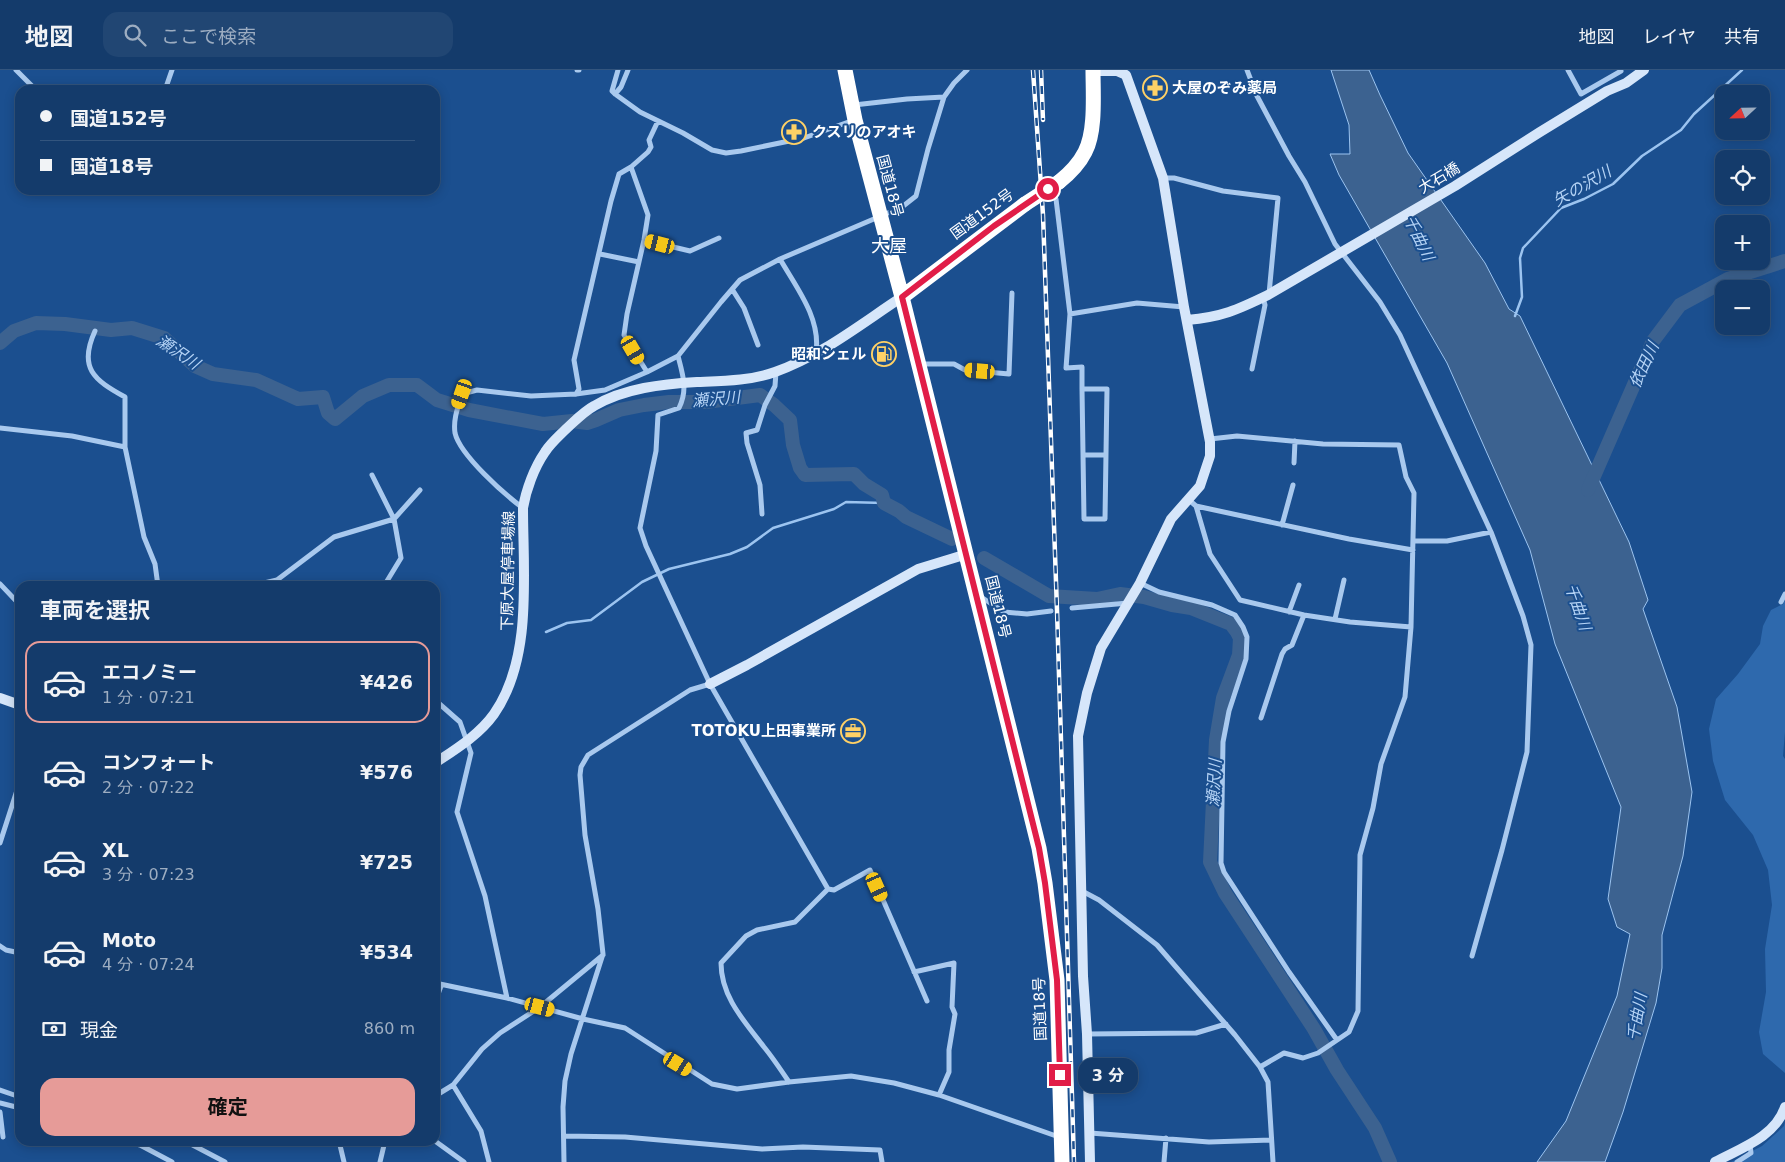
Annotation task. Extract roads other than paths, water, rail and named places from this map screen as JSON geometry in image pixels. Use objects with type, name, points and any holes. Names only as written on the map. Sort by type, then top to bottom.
[{"type":"highway","name":"国道18号","points":[[845,70],[853,113],[919,364],[1037,839],[1045,883],[1057,980],[1062,1162]]},
{"type":"highway","name":"国道152号","points":[[902,297],[1025,204],[1070,173],[1086,152],[1090,137],[1093,70]]},
{"type":"street","points":[[16,70],[31,85]]},
{"type":"street","points":[[166,85],[172,70]]},
{"type":"street","points":[[618,70],[612,91],[615,94],[640,112],[712,150],[726,152],[741,151],[804,138],[853,113],[907,98],[944,97]]},
{"type":"street","points":[[615,94],[621,87],[628,70]]},
{"type":"street","points":[[523,508],[483,472],[460,444],[455,432],[455,414],[462,394],[476,390],[531,396],[576,394],[605,390],[678,356],[740,280],[780,259],[902,207],[916,196],[944,97],[954,83],[968,70]]},
{"type":"street","points":[[1090,1162],[1087,1034],[1083,976],[1078,736],[1087,693],[1102,648],[1130,602],[1171,519],[1192,503],[1206,473],[1210,456],[1210,439],[1186,320],[1163,178],[1128,72],[1093,70]]},
{"type":"street","points":[[1247,70],[1257,96],[1305,182],[1335,244],[1380,302],[1400,335],[1491,532],[1523,616],[1531,645],[1527,752],[1472,956]]},
{"type":"street","points":[[1568,70],[1581,94],[1621,70]]},
{"type":"street","name":"大石橋","points":[[1186,320],[1227,314],[1244,308],[1266,296],[1455,186],[1607,91],[1626,83],[1644,70]]},
{"type":"street","points":[[576,394],[579,389],[574,360],[619,174],[631,167],[648,152],[651,147],[649,140],[658,121]]},
{"type":"street","points":[[631,167],[648,215],[644,240],[626,314],[624,335],[647,372]]},
{"type":"street","points":[[1163,178],[1174,178],[1224,192],[1278,198],[1265,305],[1252,369]]},
{"type":"street","points":[[1056,199],[1070,314],[1066,368],[1082,367],[1082,389],[1084,519],[1105,519],[1107,389],[1082,389]]},
{"type":"street","points":[[644,240],[690,251],[719,238]]},
{"type":"street","points":[[600,254],[639,262]]},
{"type":"street","points":[[780,259],[809,308],[818,342],[816,353]]},
{"type":"street","points":[[732,289],[744,308],[758,345]]},
{"type":"street","points":[[919,364],[954,364],[965,370],[1009,374],[1012,293]]},
{"type":"street","name":"下原大屋停車場線","points":[[440,760],[466,742],[493,715],[508,691],[523,632],[523,508],[525,497],[545,451],[557,438],[581,415],[594,406],[615,396],[653,387],[685,383],[730,381],[776,372],[816,353],[902,297]]},
{"type":"street","points":[[1070,314],[1137,303],[1184,307]]},
{"type":"street","points":[[95,331],[86,352],[90,369],[102,384],[125,397],[125,447],[144,537],[155,564],[157,581]]},
{"type":"street","points":[[678,356],[685,383],[683,401],[679,408],[658,416],[656,451],[640,528],[646,546],[710,684],[828,889]]},
{"type":"street","points":[[762,514],[760,485],[747,443],[746,432],[757,430],[764,405],[775,386],[776,372]]},
{"type":"street","points":[[0,428],[72,436],[125,447]]},
{"type":"street","points":[[1210,439],[1237,436],[1323,444],[1399,445],[1406,478],[1414,493],[1411,627],[1404,697],[1381,764],[1373,808],[1360,856],[1358,1011],[1349,1032],[1318,1053],[1303,1058],[1284,1053],[1260,1067]]},
{"type":"street","points":[[1294,463],[1295,441]]},
{"type":"street","points":[[1083,455],[1106,454]]},
{"type":"street","points":[[372,475],[394,518],[401,558],[387,581]]},
{"type":"street","points":[[1282,525],[1293,485]]},
{"type":"street","points":[[273,581],[277,580],[334,537],[394,518],[420,490]]},
{"type":"street","points":[[1192,503],[1282,525],[1378,544],[1407,547],[1413,550]]},
{"type":"street","points":[[1192,503],[1210,554],[1240,600],[1304,615],[1411,627]]},
{"type":"street","points":[[1414,541],[1447,541],[1491,532]]},
{"type":"street","points":[[564,1162],[563,1107],[565,1081],[571,1054],[603,954],[598,909],[585,835],[580,767],[588,755],[690,690],[710,684],[918,569],[967,554]]},
{"type":"street","points":[[1335,619],[1344,580]]},
{"type":"street","points":[[0,584],[15,600]]},
{"type":"street","points":[[1139,585],[1228,611],[1235,615],[1244,626],[1247,637],[1246,659],[1229,711],[1223,742],[1221,863],[1224,872],[1289,972],[1337,1040]]},
{"type":"street","points":[[1289,612],[1298,585]]},
{"type":"street","points":[[977,594],[1004,612],[1027,614],[1051,611]]},
{"type":"street","points":[[1781,602],[1785,594]]},
{"type":"street","points":[[1072,608],[1130,602]]},
{"type":"street","points":[[1261,718],[1282,654],[1285,649],[1292,645],[1304,615]]},
{"type":"street","points":[[0,698],[15,703]]},
{"type":"street","points":[[440,704],[460,722],[471,753],[457,812],[486,896],[507,998]]},
{"type":"street","points":[[0,843],[15,796]]},
{"type":"street","points":[[828,889],[834,890],[870,870],[927,1002]]},
{"type":"street","points":[[789,1082],[774,1059],[742,1021],[720,976],[720,963],[746,936],[757,930],[794,922],[828,889]]},
{"type":"street","points":[[1082,891],[1099,900],[1157,945],[1226,1024],[1260,1067],[1268,1082],[1273,1162]]},
{"type":"street","points":[[0,946],[15,953]]},
{"type":"street","points":[[440,1093],[453,1085],[482,1049],[500,1033],[540,1007],[603,954]]},
{"type":"street","points":[[914,972],[954,963],[952,1007],[955,1014],[949,1050],[949,1072],[939,1095]]},
{"type":"street","points":[[440,984],[507,998],[583,1019],[625,1028],[712,1084],[737,1089],[851,1076],[894,1083],[939,1095],[1061,1138]]},
{"type":"street","points":[[1087,1034],[1196,1033],[1226,1024]]},
{"type":"street","points":[[453,1085],[481,1131],[489,1162]]},
{"type":"street","points":[[0,1090],[15,1095]]},
{"type":"street","points":[[0,1103],[15,1107]]},
{"type":"street","points":[[1715,1162],[1750,1144],[1774,1127],[1785,1107]]},
{"type":"street","points":[[0,1112],[3,1137]]},
{"type":"street","points":[[1090,1133],[1208,1142],[1271,1140]]},
{"type":"street","points":[[564,1136],[625,1137],[762,1149],[803,1147],[880,1150],[882,1162]]},
{"type":"street","points":[[1164,1162],[1166,1138]]},
{"type":"street","points":[[1737,1162],[1751,1153],[1750,1144]]},
{"type":"street","points":[[440,1145],[464,1162]]},
{"type":"street","points":[[142,1146],[169,1161]]},
{"type":"street","points":[[195,1146],[225,1162]]},
{"type":"street","points":[[340,1146],[344,1162]]},
{"type":"street","points":[[380,1162],[384,1146]]},
{"type":"water","name":"千曲川","points":[[1331,70],[1369,70],[1408,153],[1485,263],[1509,309],[1520,316],[1629,542],[1648,600],[1643,609],[1677,707],[1692,792],[1683,856],[1662,935],[1662,968],[1656,1003],[1623,1112],[1605,1162],[1537,1162],[1566,1121],[1617,996],[1630,934],[1617,927],[1608,899],[1621,807],[1555,644],[1530,550],[1447,363],[1339,175],[1330,154],[1350,154],[1349,125]]},
{"type":"waterway","name":"矢の沢川","points":[[1515,316],[1522,297],[1520,258],[1523,248],[1561,208],[1613,184],[1642,156],[1681,130],[1694,114],[1742,70]]},
{"type":"waterway","name":"依田川","points":[[1588,490],[1653,341],[1680,305],[1728,279],[1785,261]]},
{"type":"waterway","name":"瀬沢川","points":[[0,343],[14,331],[36,323],[65,324],[111,330],[132,328],[164,338],[195,366],[213,374],[256,380],[298,399],[323,397],[328,413],[335,419],[363,396],[389,385],[417,385],[437,400],[469,410],[543,424],[572,421],[587,423],[619,410],[644,405],[669,402],[706,402],[760,395],[790,420],[793,445],[800,468],[805,475],[854,474],[864,484],[882,495],[884,503],[906,517],[952,539]]},
{"type":"waterway","points":[[546,632],[567,623],[591,620],[642,582],[669,569],[730,554],[747,547],[773,528],[834,509],[846,502],[884,503]]},
{"type":"waterway","name":"瀬沢川","points":[[984,558],[1049,596],[1097,599],[1120,594],[1144,597],[1191,608],[1231,624],[1237,632],[1240,638],[1239,655],[1223,698],[1216,740],[1210,862],[1225,893],[1314,1029],[1337,1070],[1375,1128],[1390,1162]]},
{"type":"railway","points":[[1033,70],[1043,215],[1074,1162]]},
{"type":"railway","points":[[1041,70],[1043,120]]},
{"type":"place","name":"大屋のぞみ薬局","points":[[1155,88]]},
{"type":"place","name":"クスリのアオキ","points":[[794,132]]},
{"type":"place","name":"昭和シェル","points":[[884,354]]},
{"type":"place","name":"TOTOKU上田事業所","points":[[853,731]]},
{"type":"district","name":"大屋","points":[[889,245]]}]
